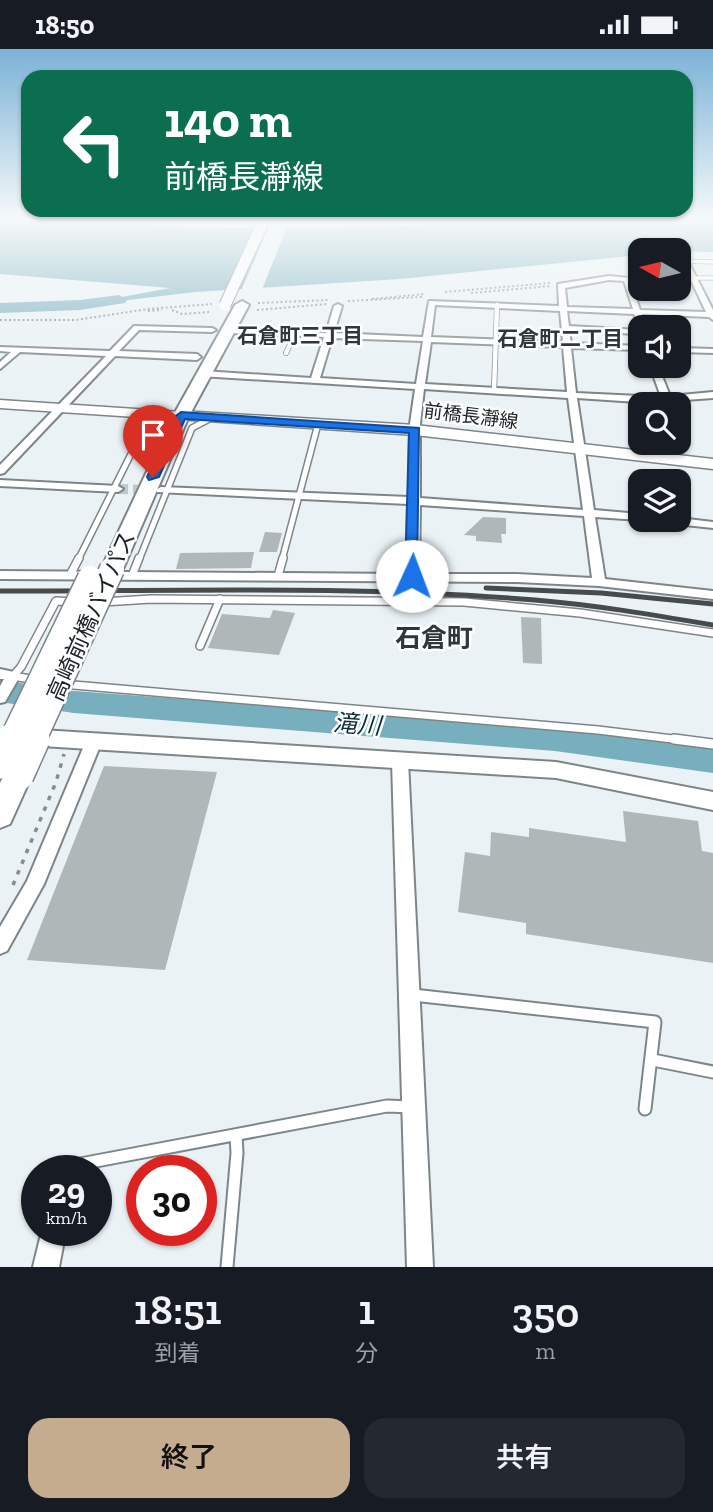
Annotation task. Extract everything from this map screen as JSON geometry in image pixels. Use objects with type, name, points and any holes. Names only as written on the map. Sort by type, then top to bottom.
[{"type":"highway","points":[[173,415],[197,357],[238,275]]},
{"type":"highway","points":[[173,415],[249,303]]},
{"type":"highway","name":"高崎前橋バイパス","points":[[0,816],[9,769],[113,571],[173,415]]},
{"type":"main road","points":[[0,404],[173,415]]},
{"type":"main road","name":"前橋長瀞線","points":[[173,415],[415,430],[713,464]]},
{"type":"street","points":[[691,275],[712,316]]},
{"type":"street","points":[[599,582],[572,394],[561,286],[609,278],[627,279],[639,315]]},
{"type":"street","points":[[315,380],[338,303]]},
{"type":"street","points":[[412,576],[415,430],[425,339],[432,303],[712,316]]},
{"type":"street","points":[[0,471],[111,352],[140,327],[212,330]]},
{"type":"street","points":[[566,328],[628,329]]},
{"type":"street","points":[[229,331],[628,347]]},
{"type":"street","points":[[0,349],[197,357]]},
{"type":"street","points":[[0,366],[18,350]]},
{"type":"street","points":[[691,350],[713,351]]},
{"type":"street","points":[[203,374],[628,398]]},
{"type":"street","points":[[691,398],[712,396]]},
{"type":"street","points":[[0,483],[116,489]]},
{"type":"street","points":[[164,490],[415,501],[628,516]]},
{"type":"street","points":[[691,523],[713,525]]},
{"type":"street","points":[[0,575],[70,575],[113,571],[278,576],[412,576],[599,582],[713,595]]},
{"type":"street","points":[[0,698],[8,677]]},
{"type":"street","points":[[0,736],[556,770],[713,801]]},
{"type":"street","points":[[0,945],[36,884],[94,741]]},
{"type":"street","points":[[400,761],[420,1267]]},
{"type":"street","points":[[46,1267],[51,1246]]},
{"type":"lane","points":[[693,278],[713,278]]},
{"type":"lane","points":[[494,391],[497,305]]},
{"type":"lane","points":[[286,353],[295,334]]},
{"type":"lane","points":[[70,575],[116,489],[142,430],[140,421],[128,412]]},
{"type":"lane","points":[[113,571],[164,490],[192,428],[214,417]]},
{"type":"lane","points":[[278,576],[318,424]]},
{"type":"lane","points":[[200,646],[219,599]]},
{"type":"lane","points":[[8,677],[21,667],[56,601],[380,599],[477,603],[580,613],[713,633]]},
{"type":"lane","points":[[8,677],[77,687],[598,730],[713,744]]},
{"type":"lane","points":[[409,995],[512,1004],[655,1022],[653,1060],[645,1109]]},
{"type":"lane","points":[[653,1060],[713,1072]]},
{"type":"lane","points":[[112,1158],[387,1106],[414,1107]]},
{"type":"lane","points":[[227,1267],[237,1153],[236,1135]]},
{"type":"path","points":[[551,283],[440,294],[556,285]]},
{"type":"path","points":[[355,301],[428,294]]},
{"type":"path","points":[[249,303],[365,301],[431,296]]},
{"type":"path","points":[[348,300],[365,301]]},
{"type":"path","points":[[249,303],[338,303]]},
{"type":"path","points":[[0,320],[76,320],[224,304]]},
{"type":"path","points":[[114,314],[166,310],[178,310],[182,314],[209,312]]},
{"type":"path","points":[[12,896],[14,884],[56,782],[65,749]]},
{"type":"water","points":[[10,275],[442,275],[195,292],[80,305],[170,288]]},
{"type":"pier","points":[[248,275],[268,275],[261,292],[240,293]]},
{"type":"building","points":[[483,517],[506,518],[506,534],[501,534],[502,543],[476,541],[476,536],[464,535]]},
{"type":"building","points":[[265,532],[282,533],[277,552],[259,552]]},
{"type":"building","points":[[254,552],[251,568],[176,569],[180,553]]},
{"type":"building","points":[[273,610],[295,613],[279,655],[208,648],[222,614],[270,618]]},
{"type":"building","points":[[521,617],[541,618],[542,664],[523,663]]},
{"type":"building","points":[[104,766],[217,772],[165,970],[27,960]]},
{"type":"building","points":[[623,811],[698,821],[702,851],[713,853],[713,963],[526,934],[526,923],[458,912],[465,852],[490,856],[491,832],[529,837],[529,828],[626,842]]},
{"type":"waterway","points":[[0,308],[80,305],[119,300]]},
{"type":"waterway","name":"滝川","points":[[0,691],[74,702],[555,739],[713,760]]},
{"type":"tunnel","points":[[118,489],[157,490]]},
{"type":"railway","points":[[486,588],[601,593],[713,604]]},
{"type":"railway","points":[[0,591],[268,590],[468,595],[580,605],[713,625]]},
{"type":"district","name":"石倉町三丁目","points":[[300,335]]},
{"type":"district","name":"石倉町二丁目","points":[[560,338]]},
{"type":"district","name":"石倉町","points":[[434,638]]},
{"type":"route","points":[[153,477],[181,416],[415,430],[412,576]]}]
